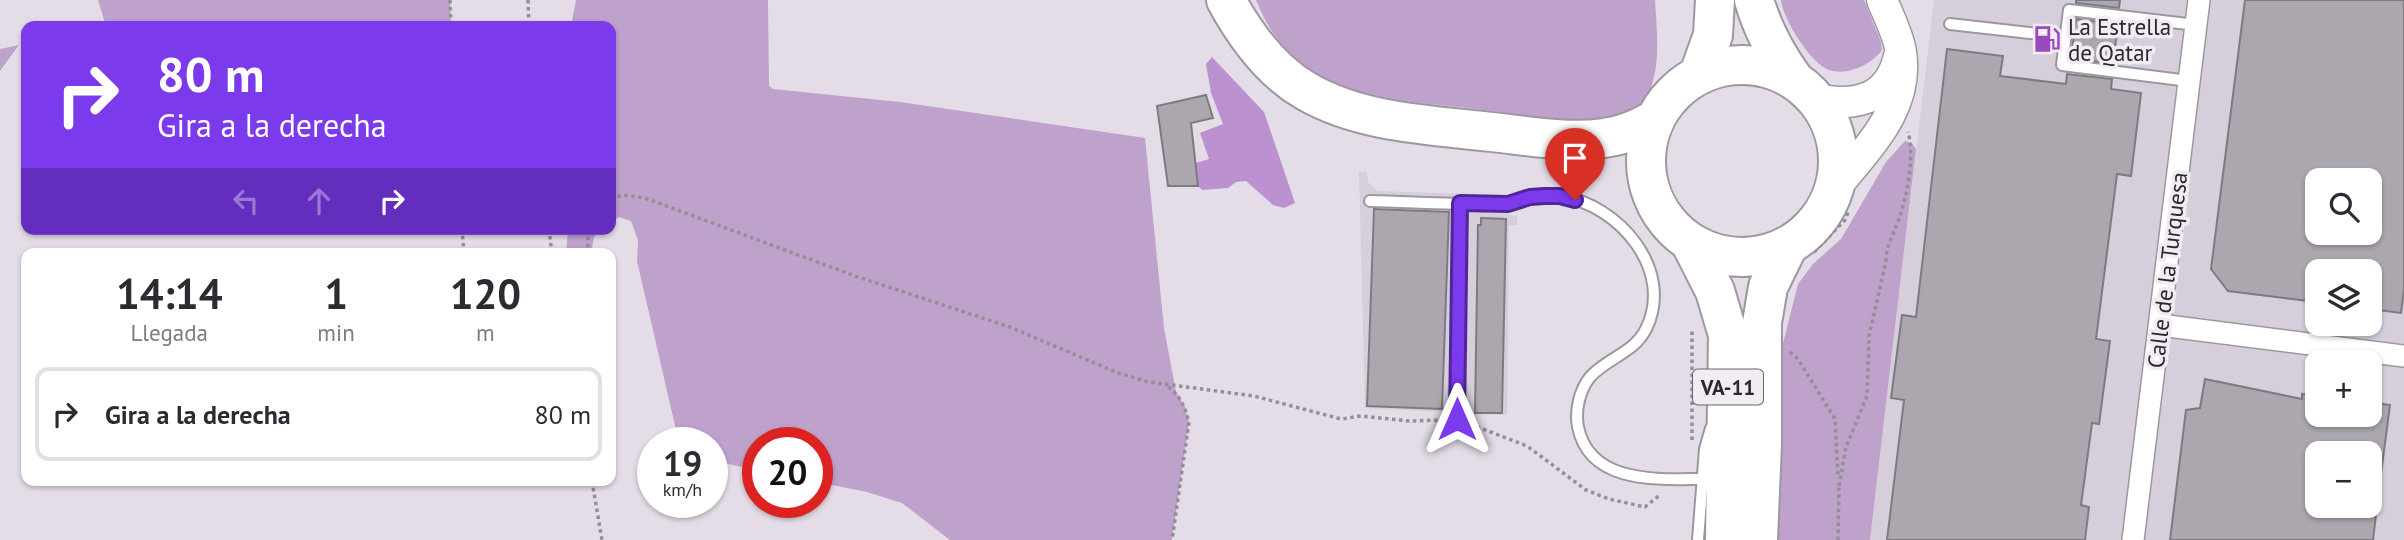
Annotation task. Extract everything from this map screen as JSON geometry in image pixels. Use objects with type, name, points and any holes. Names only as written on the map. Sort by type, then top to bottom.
[{"type":"highway","points":[[1226,0],[1244,30],[1287,77],[1304,90],[1331,104],[1357,112],[1425,124],[1553,139],[1619,136],[1654,120]]},
{"type":"highway","points":[[1239,0],[1261,51]]},
{"type":"highway","points":[[1699,74],[1713,35],[1715,0]]},
{"type":"highway","name":"VA-11","points":[[1754,0],[1760,23],[1771,46],[1805,90],[1831,125],[1838,148],[1839,167],[1834,190],[1822,215],[1807,232],[1788,246],[1746,257],[1720,255],[1690,243],[1669,224],[1654,200],[1647,178],[1645,155],[1654,120],[1669,97],[1680,85],[1699,74],[1721,66],[1748,64],[1772,70],[1805,90]]},
{"type":"highway","points":[[1553,139],[1596,155],[1654,200]]},
{"type":"highway","name":"VA-11","points":[[1690,243],[1715,291],[1728,335],[1726,540]]},
{"type":"highway","name":"VA-11","points":[[1758,540],[1762,444],[1762,323],[1768,287],[1788,246]]},
{"type":"street","points":[[1834,190],[1881,132],[1897,103],[1903,71],[1900,49],[1882,0]]},
{"type":"street","name":"Calle de la Turquesa","points":[[2133,540],[2199,0]]},
{"type":"street","points":[[1805,90],[1842,103],[1872,96],[1884,86],[1896,66],[1900,49]]},
{"type":"street","points":[[2160,325],[2404,356]]},
{"type":"lane","points":[[2189,81],[2062,65],[2069,10],[2196,26]]},
{"type":"lane","points":[[1950,24],[2066,37]]},
{"type":"lane","points":[[1370,201],[1508,204],[1530,197],[1560,196],[1591,206],[1611,217],[1636,243],[1645,258],[1651,282],[1651,315],[1639,340],[1622,355],[1601,367],[1586,383],[1577,408],[1582,442],[1588,451],[1611,470],[1635,477],[1699,479]]},
{"type":"lane","points":[[1457,419],[1460,203]]},
{"type":"lane","points":[[1698,540],[1699,479],[1705,449],[1714,418],[1728,394]]},
{"type":"path","points":[[450,0],[451,21]]},
{"type":"path","points":[[528,0],[529,21]]},
{"type":"path","points":[[1839,486],[1846,447],[1867,396],[1869,336],[1886,261],[1886,249],[1899,222],[1907,190],[1912,143],[1905,124]]},
{"type":"path","points":[[616,197],[623,195],[645,198],[855,276],[1010,327],[1118,373],[1167,386],[1254,396],[1340,419],[1361,416],[1409,421],[1457,419],[1527,446],[1586,490],[1609,499],[1645,507],[1664,491],[1671,479]]},
{"type":"path","points":[[1692,330],[1699,479]]},
{"type":"path","points":[[1788,351],[1798,359],[1835,419],[1839,486],[1838,540]]},
{"type":"path","points":[[1167,386],[1176,392],[1185,407],[1189,422],[1172,540]]},
{"type":"path","points":[[593,486],[602,540]]},
{"type":"shaded area","points":[[98,0],[450,0],[451,21],[104,21]]},
{"type":"shaded area","points":[[576,0],[768,0],[769,86],[773,89],[900,102],[1145,138],[1164,328],[1176,392],[1185,407],[1189,422],[1172,540],[950,540],[902,503],[833,485],[833,427],[742,427],[742,467],[728,464],[728,427],[675,427],[637,261],[638,240],[631,221],[619,217],[616,219],[616,21],[572,21]]},
{"type":"shaded area","points":[[1256,0],[1655,0],[1657,52],[1654,77],[1645,102],[1614,119],[1602,121],[1546,119],[1381,97],[1339,85],[1298,62],[1273,33]]},
{"type":"shaded area","points":[[1781,0],[1864,0],[1882,50],[1858,68],[1843,72],[1829,70],[1814,59],[1799,40]]},
{"type":"shaded area","points":[[1934,0],[2404,0],[2404,540],[1870,540]]},
{"type":"shaded area","points":[[19,45],[0,71],[0,49]]},
{"type":"shaded area","points":[[1212,57],[1264,112],[1295,203],[1284,208],[1273,205],[1246,181],[1236,182],[1228,188],[1202,190],[1198,186],[1196,163],[1209,159],[1200,133],[1223,124],[1211,93],[1206,64]]},
{"type":"shaded area","points":[[1905,141],[1912,143],[1916,149],[1870,540],[1774,540],[1777,367],[1798,284],[1813,264],[1841,239],[1886,162]]},
{"type":"shaded area","points":[[1367,171],[1368,182],[1377,191],[1506,195],[1509,215],[1517,216],[1517,225],[1509,225],[1507,415],[1365,408],[1359,172]]},
{"type":"shaded area","points":[[568,235],[596,235],[592,248],[566,248]]},
{"type":"building","points":[[2076,0],[2120,0],[2119,8],[2076,3]]},
{"type":"building","points":[[2245,0],[2404,0],[2404,290],[2401,313],[2382,311],[2382,259],[2305,259],[2305,301],[2228,291],[2211,269]]},
{"type":"building","points":[[2076,19],[2118,24],[2113,64],[2071,58]]},
{"type":"building","points":[[1947,49],[2003,56],[2000,76],[2066,84],[2067,74],[2112,79],[2111,89],[2141,93],[2131,176],[2117,174],[2096,339],[2110,341],[2099,424],[2092,423],[2081,505],[2089,507],[2085,540],[1887,540],[1904,400],[1891,398],[1902,315],[1916,317]]},
{"type":"building","points":[[1206,95],[1213,118],[1191,123],[1198,186],[1168,186],[1157,106]]},
{"type":"building","points":[[1374,209],[1449,212],[1442,409],[1367,406]]},
{"type":"building","points":[[1481,218],[1506,219],[1502,413],[1475,413],[1478,225],[1481,225]]},
{"type":"building","points":[[2205,379],[2302,399],[2302,394],[2305,394],[2305,427],[2382,427],[2382,404],[2390,405],[2382,466],[2382,441],[2305,441],[2305,518],[2376,518],[2373,540],[2170,540],[2186,410],[2200,408]]},
{"type":"place","name":"La Estrella de Qatar","points":[[2047,39]]},
{"type":"route","points":[[1457,419],[1460,203],[1508,204],[1530,197],[1545,196],[1575,200]]}]
